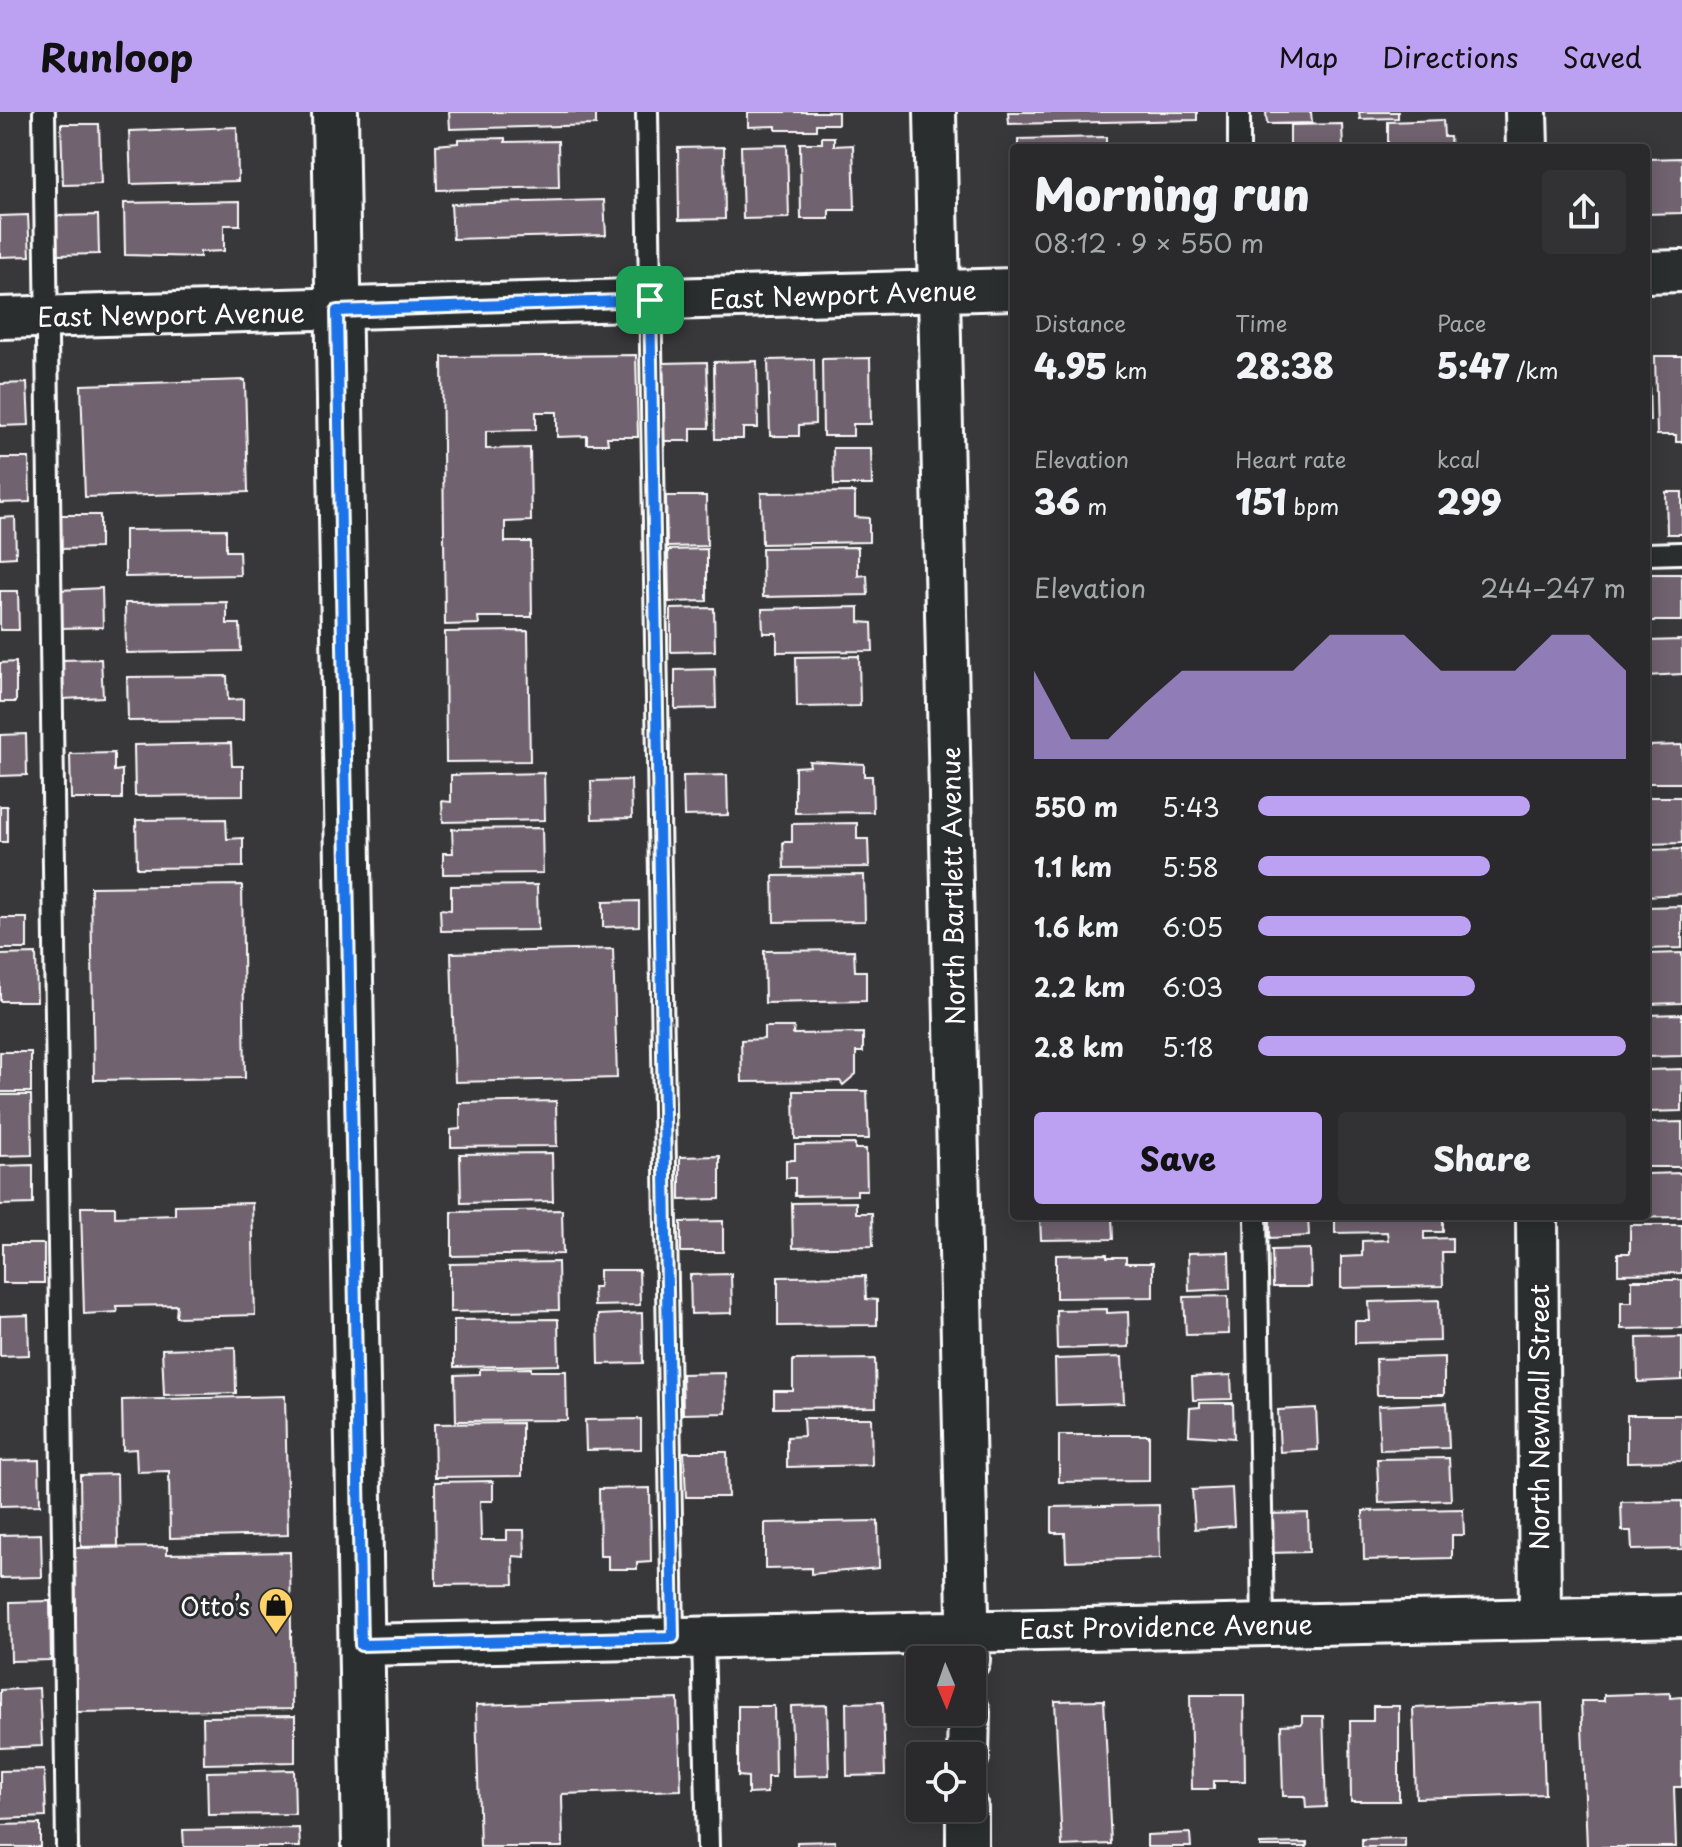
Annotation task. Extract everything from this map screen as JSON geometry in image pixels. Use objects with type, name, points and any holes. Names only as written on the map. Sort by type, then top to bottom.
[{"type":"main road","points":[[335,112],[365,1847]]},
{"type":"street","name":"North Bartlett Avenue","points":[[935,112],[969,1645]]},
{"type":"street","points":[[1526,112],[1527,144]]},
{"type":"street","points":[[1650,272],[1682,271]]},
{"type":"street","name":"East Newport Avenue","points":[[0,318],[337,311],[1010,289]]},
{"type":"street","name":"North Newhall Street","points":[[1537,1220],[1540,1618]]},
{"type":"street","name":"East Providence Avenue","points":[[361,1645],[688,1637],[969,1645],[1263,1624],[1682,1616]]},
{"type":"street","points":[[967,1822],[967,1847]]},
{"type":"lane","points":[[44,112],[67,1847]]},
{"type":"lane","points":[[647,112],[688,1637],[708,1847]]},
{"type":"lane","points":[[1239,112],[1239,144]]},
{"type":"lane","points":[[1650,554],[1682,553]]},
{"type":"lane","points":[[1256,1220],[1263,1624]]},
{"type":"building","points":[[449,112],[596,112],[596,125],[450,129]]},
{"type":"building","points":[[748,112],[838,112],[838,124],[816,124],[816,130],[748,127]]},
{"type":"building","points":[[1008,112],[1197,112],[1197,120],[1009,124]]},
{"type":"building","points":[[1266,112],[1311,112],[1312,123],[1267,124]]},
{"type":"building","points":[[1359,112],[1398,112],[1398,118],[1360,119]]},
{"type":"building","points":[[1443,120],[1444,137],[1450,137],[1451,144],[1388,144],[1388,122]]},
{"type":"building","points":[[61,124],[99,124],[101,184],[63,185]]},
{"type":"building","points":[[1342,124],[1343,144],[1290,144],[1290,125]]},
{"type":"building","points":[[237,127],[238,181],[131,184],[129,131]]},
{"type":"building","points":[[822,137],[834,137],[834,146],[853,145],[855,210],[829,210],[829,219],[801,219],[800,143],[822,143]]},
{"type":"building","points":[[1106,137],[1106,144],[1018,144],[1018,139]]},
{"type":"building","points":[[505,138],[505,142],[558,141],[559,187],[437,190],[436,145],[458,143],[458,139]]},
{"type":"building","points":[[787,145],[789,218],[743,219],[741,146]]},
{"type":"building","points":[[724,147],[725,219],[679,220],[678,148]]},
{"type":"building","points":[[1682,158],[1682,213],[1650,214],[1650,159]]},
{"type":"building","points":[[604,200],[606,235],[453,239],[451,204]]},
{"type":"building","points":[[240,201],[240,225],[224,225],[224,251],[200,252],[200,257],[125,255],[124,203]]},
{"type":"building","points":[[28,215],[30,256],[0,257],[0,216]]},
{"type":"building","points":[[98,215],[99,254],[57,255],[56,216]]},
{"type":"building","points":[[636,355],[638,437],[607,437],[608,444],[587,444],[587,436],[557,437],[557,412],[536,412],[536,430],[486,431],[486,449],[530,448],[531,521],[505,522],[505,542],[531,542],[532,617],[478,617],[479,624],[445,625],[442,357]]},
{"type":"building","points":[[1655,356],[1682,356],[1682,442],[1676,442],[1676,435],[1657,435]]},
{"type":"building","points":[[870,358],[871,424],[853,424],[853,436],[823,436],[822,359]]},
{"type":"building","points":[[814,359],[815,424],[799,425],[799,436],[770,436],[768,360]]},
{"type":"building","points":[[757,361],[758,428],[743,428],[743,439],[715,439],[714,362]]},
{"type":"building","points":[[707,362],[709,428],[691,428],[691,441],[664,441],[663,363]]},
{"type":"building","points":[[245,380],[248,492],[85,497],[81,385]]},
{"type":"building","points":[[27,383],[29,425],[0,426],[0,384]]},
{"type":"building","points":[[833,448],[871,448],[872,485],[834,485]]},
{"type":"building","points":[[0,458],[29,458],[30,502],[0,503]]},
{"type":"building","points":[[855,492],[855,517],[869,518],[869,542],[762,544],[761,493]]},
{"type":"building","points":[[1666,492],[1682,492],[1682,534],[1667,534]]},
{"type":"building","points":[[666,496],[706,496],[707,546],[667,547]]},
{"type":"building","points":[[60,515],[100,515],[100,548],[60,549]]},
{"type":"building","points":[[15,517],[16,557],[0,558],[0,518]]},
{"type":"building","points":[[226,529],[226,551],[239,551],[240,575],[125,577],[125,530]]},
{"type":"building","points":[[858,547],[858,576],[867,575],[868,595],[763,597],[762,548]]},
{"type":"building","points":[[707,549],[707,601],[669,602],[668,550]]},
{"type":"building","points":[[1650,574],[1682,574],[1682,621],[1650,621]]},
{"type":"building","points":[[102,588],[103,627],[60,628],[59,590]]},
{"type":"building","points":[[0,591],[18,591],[19,630],[0,630]]},
{"type":"building","points":[[227,602],[227,624],[240,624],[241,651],[126,653],[125,603]]},
{"type":"building","points":[[859,607],[859,622],[872,623],[873,651],[777,652],[777,633],[763,633],[762,609]]},
{"type":"building","points":[[714,608],[715,651],[671,652],[671,609]]},
{"type":"building","points":[[528,631],[530,761],[446,762],[445,632]]},
{"type":"building","points":[[1682,640],[1682,674],[1650,676],[1650,641]]},
{"type":"building","points":[[859,656],[860,706],[797,707],[796,657]]},
{"type":"building","points":[[101,659],[103,697],[63,699],[61,660]]},
{"type":"building","points":[[16,662],[16,702],[0,702],[0,663]]},
{"type":"building","points":[[715,669],[716,708],[675,709],[675,670]]},
{"type":"building","points":[[227,676],[228,700],[243,699],[243,720],[128,721],[127,677]]},
{"type":"building","points":[[26,734],[27,775],[0,776],[0,735]]},
{"type":"building","points":[[231,743],[232,766],[243,766],[243,795],[135,796],[134,745]]},
{"type":"building","points":[[1682,745],[1682,783],[1650,783],[1650,746]]},
{"type":"building","points":[[114,753],[114,771],[122,770],[122,799],[71,799],[70,754]]},
{"type":"building","points":[[809,761],[864,764],[864,776],[872,776],[873,812],[795,813],[795,767],[810,766]]},
{"type":"building","points":[[544,773],[545,820],[443,822],[442,801],[451,802],[451,775]]},
{"type":"building","points":[[727,775],[728,815],[684,816],[683,776]]},
{"type":"building","points":[[631,780],[632,818],[592,819],[591,781]]},
{"type":"building","points":[[1650,797],[1681,797],[1682,843],[1650,844]]},
{"type":"building","points":[[0,806],[7,806],[7,842],[0,842]]},
{"type":"building","points":[[226,819],[227,839],[243,838],[243,867],[137,868],[136,820]]},
{"type":"building","points":[[857,823],[857,839],[868,839],[869,867],[784,868],[783,842],[792,842],[792,824]]},
{"type":"building","points":[[542,828],[543,873],[443,874],[443,853],[453,853],[452,829]]},
{"type":"building","points":[[1682,849],[1682,894],[1650,896],[1650,850]]},
{"type":"building","points":[[864,875],[865,921],[774,922],[773,876]]},
{"type":"building","points":[[242,885],[245,1078],[94,1080],[91,887]]},
{"type":"building","points":[[537,885],[538,930],[441,931],[440,909],[451,910],[451,886]]},
{"type":"building","points":[[639,901],[639,926],[603,927],[603,902]]},
{"type":"building","points":[[1682,906],[1682,948],[1650,949],[1650,907]]},
{"type":"building","points":[[0,918],[27,918],[27,949],[0,949]]},
{"type":"building","points":[[613,949],[617,1078],[455,1082],[451,953]]},
{"type":"building","points":[[854,950],[855,971],[866,971],[866,1001],[765,1003],[764,951]]},
{"type":"building","points":[[1682,953],[1682,1003],[1650,1004],[1650,954]]},
{"type":"building","points":[[36,954],[37,1001],[0,1001],[0,955]]},
{"type":"building","points":[[1682,1014],[1682,1056],[1650,1057],[1650,1015]]},
{"type":"building","points":[[764,1027],[794,1027],[793,1034],[863,1033],[863,1052],[856,1052],[856,1074],[843,1085],[840,1081],[742,1082],[741,1040],[764,1039]]},
{"type":"building","points":[[0,1052],[31,1052],[31,1092],[0,1092]]},
{"type":"building","points":[[1682,1069],[1682,1111],[1650,1112],[1650,1070]]},
{"type":"building","points":[[794,1091],[867,1091],[869,1139],[795,1139]]},
{"type":"building","points":[[0,1095],[31,1095],[32,1155],[0,1156]]},
{"type":"building","points":[[556,1101],[557,1146],[451,1147],[451,1130],[460,1129],[460,1103]]},
{"type":"building","points":[[1682,1122],[1682,1167],[1650,1167],[1650,1123]]},
{"type":"building","points":[[855,1144],[855,1149],[866,1149],[867,1190],[857,1190],[857,1195],[795,1196],[795,1178],[786,1178],[786,1160],[795,1160],[795,1145]]},
{"type":"building","points":[[552,1153],[553,1201],[461,1203],[460,1154]]},
{"type":"building","points":[[720,1156],[720,1199],[680,1200],[680,1157]]},
{"type":"building","points":[[33,1165],[33,1204],[0,1205],[0,1166]]},
{"type":"building","points":[[1682,1173],[1682,1217],[1650,1217],[1650,1174]]},
{"type":"building","points":[[856,1202],[856,1213],[872,1213],[873,1246],[793,1248],[792,1203]]},
{"type":"building","points":[[252,1203],[255,1315],[176,1317],[177,1305],[116,1306],[117,1312],[84,1314],[81,1207],[115,1207],[115,1217],[175,1215],[175,1205]]},
{"type":"building","points":[[562,1210],[563,1254],[452,1256],[452,1212]]},
{"type":"building","points":[[1040,1220],[1112,1220],[1113,1239],[1041,1240]]},
{"type":"building","points":[[1270,1220],[1308,1220],[1309,1236],[1270,1238]]},
{"type":"building","points":[[1335,1220],[1443,1220],[1443,1232],[1424,1232],[1424,1239],[1452,1238],[1452,1252],[1442,1252],[1443,1286],[1341,1288],[1341,1257],[1362,1256],[1362,1241],[1388,1240],[1387,1232],[1335,1233]]},
{"type":"building","points":[[723,1221],[723,1252],[681,1252],[681,1222]]},
{"type":"building","points":[[1630,1225],[1682,1225],[1682,1273],[1618,1274],[1618,1253],[1630,1253]]},
{"type":"building","points":[[3,1244],[44,1244],[44,1283],[3,1283]]},
{"type":"building","points":[[1310,1249],[1311,1287],[1273,1287],[1272,1250]]},
{"type":"building","points":[[1229,1252],[1230,1289],[1189,1291],[1188,1253]]},
{"type":"building","points":[[1107,1254],[1107,1257],[1126,1257],[1126,1263],[1153,1263],[1153,1297],[1056,1298],[1056,1255]]},
{"type":"building","points":[[558,1262],[559,1310],[450,1312],[450,1264]]},
{"type":"building","points":[[599,1270],[639,1270],[640,1305],[594,1306],[593,1287],[599,1287]]},
{"type":"building","points":[[731,1274],[732,1313],[691,1314],[690,1275]]},
{"type":"building","points":[[865,1276],[866,1299],[877,1300],[877,1325],[778,1326],[778,1277]]},
{"type":"building","points":[[1632,1280],[1682,1280],[1682,1328],[1621,1329],[1621,1302],[1632,1302]]},
{"type":"building","points":[[1228,1296],[1229,1334],[1186,1335],[1184,1297]]},
{"type":"building","points":[[1439,1300],[1440,1341],[1355,1343],[1355,1321],[1370,1321],[1369,1302]]},
{"type":"building","points":[[1107,1309],[1107,1313],[1128,1312],[1129,1347],[1057,1349],[1056,1310]]},
{"type":"building","points":[[642,1313],[643,1363],[599,1364],[598,1315]]},
{"type":"building","points":[[28,1315],[29,1355],[0,1356],[0,1316]]},
{"type":"building","points":[[558,1319],[559,1365],[454,1367],[454,1320]]},
{"type":"building","points":[[1682,1337],[1682,1380],[1638,1382],[1637,1338]]},
{"type":"building","points":[[235,1347],[236,1393],[164,1395],[162,1349]]},
{"type":"building","points":[[1122,1357],[1124,1403],[1056,1405],[1055,1359]]},
{"type":"building","points":[[1444,1357],[1444,1395],[1377,1395],[1376,1359]]},
{"type":"building","points":[[875,1359],[876,1407],[774,1408],[774,1391],[793,1391],[793,1360]]},
{"type":"building","points":[[531,1368],[531,1371],[566,1371],[567,1420],[456,1421],[455,1375],[480,1374],[480,1369]]},
{"type":"building","points":[[725,1373],[726,1413],[683,1414],[682,1374]]},
{"type":"building","points":[[1231,1375],[1232,1399],[1193,1400],[1192,1377]]},
{"type":"building","points":[[285,1396],[288,1535],[170,1538],[169,1471],[137,1472],[136,1449],[123,1450],[122,1400]]},
{"type":"building","points":[[1200,1403],[1233,1403],[1234,1438],[1189,1435],[1190,1408],[1200,1407]]},
{"type":"building","points":[[1447,1403],[1449,1448],[1380,1450],[1378,1406]]},
{"type":"building","points":[[1316,1408],[1318,1450],[1280,1452],[1278,1410]]},
{"type":"building","points":[[1627,1415],[1682,1415],[1682,1461],[1627,1462]]},
{"type":"building","points":[[803,1418],[871,1418],[872,1465],[787,1467],[787,1437],[804,1436]]},
{"type":"building","points":[[641,1419],[641,1449],[586,1450],[585,1420]]},
{"type":"building","points":[[522,1423],[522,1476],[435,1477],[434,1424]]},
{"type":"building","points":[[1059,1435],[1149,1435],[1149,1481],[1059,1482]]},
{"type":"building","points":[[684,1452],[727,1452],[728,1497],[686,1497]]},
{"type":"building","points":[[1449,1458],[1451,1500],[1379,1503],[1377,1459]]},
{"type":"building","points":[[39,1460],[40,1505],[0,1506],[0,1461]]},
{"type":"building","points":[[117,1474],[118,1546],[81,1547],[80,1475]]},
{"type":"building","points":[[493,1481],[493,1501],[480,1501],[481,1540],[507,1540],[507,1530],[524,1530],[525,1557],[513,1556],[514,1584],[436,1585],[435,1482]]},
{"type":"building","points":[[650,1488],[651,1562],[637,1563],[637,1569],[608,1569],[608,1556],[600,1556],[599,1489]]},
{"type":"building","points":[[1232,1488],[1234,1526],[1195,1529],[1192,1490]]},
{"type":"building","points":[[1682,1501],[1682,1549],[1632,1550],[1631,1531],[1622,1531],[1621,1502]]},
{"type":"building","points":[[1159,1505],[1160,1558],[1066,1561],[1065,1533],[1052,1533],[1052,1507]]},
{"type":"building","points":[[1463,1509],[1464,1535],[1452,1535],[1452,1558],[1364,1560],[1363,1511]]},
{"type":"building","points":[[1308,1513],[1309,1552],[1269,1553],[1268,1514]]},
{"type":"building","points":[[878,1521],[879,1568],[811,1574],[811,1568],[765,1569],[765,1523]]},
{"type":"building","points":[[41,1534],[42,1577],[0,1578],[0,1535]]},
{"type":"building","points":[[167,1547],[167,1554],[290,1552],[292,1709],[77,1712],[75,1548]]},
{"type":"building","points":[[50,1601],[51,1660],[11,1661],[10,1602]]},
{"type":"building","points":[[39,1688],[42,1746],[0,1748],[0,1690]]},
{"type":"building","points":[[1670,1693],[1670,1698],[1682,1697],[1682,1787],[1674,1787],[1676,1847],[1587,1847],[1581,1701],[1604,1701],[1604,1695]]},
{"type":"building","points":[[1190,1695],[1244,1695],[1245,1781],[1214,1781],[1214,1789],[1192,1789]]},
{"type":"building","points":[[678,1699],[681,1790],[562,1794],[563,1847],[480,1847],[476,1705]]},
{"type":"building","points":[[1104,1700],[1111,1844],[1062,1846],[1055,1701]]},
{"type":"building","points":[[883,1702],[885,1775],[847,1776],[846,1703]]},
{"type":"building","points":[[1542,1703],[1545,1794],[1416,1798],[1413,1708]]},
{"type":"building","points":[[827,1705],[829,1775],[793,1776],[791,1706]]},
{"type":"building","points":[[738,1706],[774,1706],[775,1777],[767,1777],[767,1793],[748,1794],[748,1777],[738,1776]]},
{"type":"building","points":[[1373,1706],[1399,1706],[1399,1801],[1351,1801],[1350,1721],[1373,1721]]},
{"type":"building","points":[[295,1716],[295,1762],[204,1764],[203,1717]]},
{"type":"building","points":[[1302,1716],[1323,1716],[1326,1807],[1306,1808],[1305,1796],[1283,1796],[1281,1725],[1302,1724]]},
{"type":"building","points":[[44,1770],[46,1817],[0,1819],[0,1771]]},
{"type":"building","points":[[294,1770],[295,1814],[208,1815],[207,1772]]},
{"type":"building","points":[[40,1824],[40,1847],[0,1847],[0,1825]]},
{"type":"building","points":[[299,1828],[300,1847],[184,1847],[183,1830]]},
{"type":"building","points":[[1190,1833],[1191,1847],[1147,1847],[1147,1835]]},
{"type":"building","points":[[1405,1838],[1405,1847],[1362,1847],[1362,1839]]},
{"type":"building","points":[[835,1841],[835,1847],[797,1847],[797,1842]]},
{"type":"building","points":[[1307,1843],[1307,1847],[1260,1847],[1260,1844]]},
{"type":"place","name":"Otto’s","points":[[276,1636]]},
{"type":"route","points":[[650,300],[673,1637],[361,1645],[337,311],[650,300]]}]
